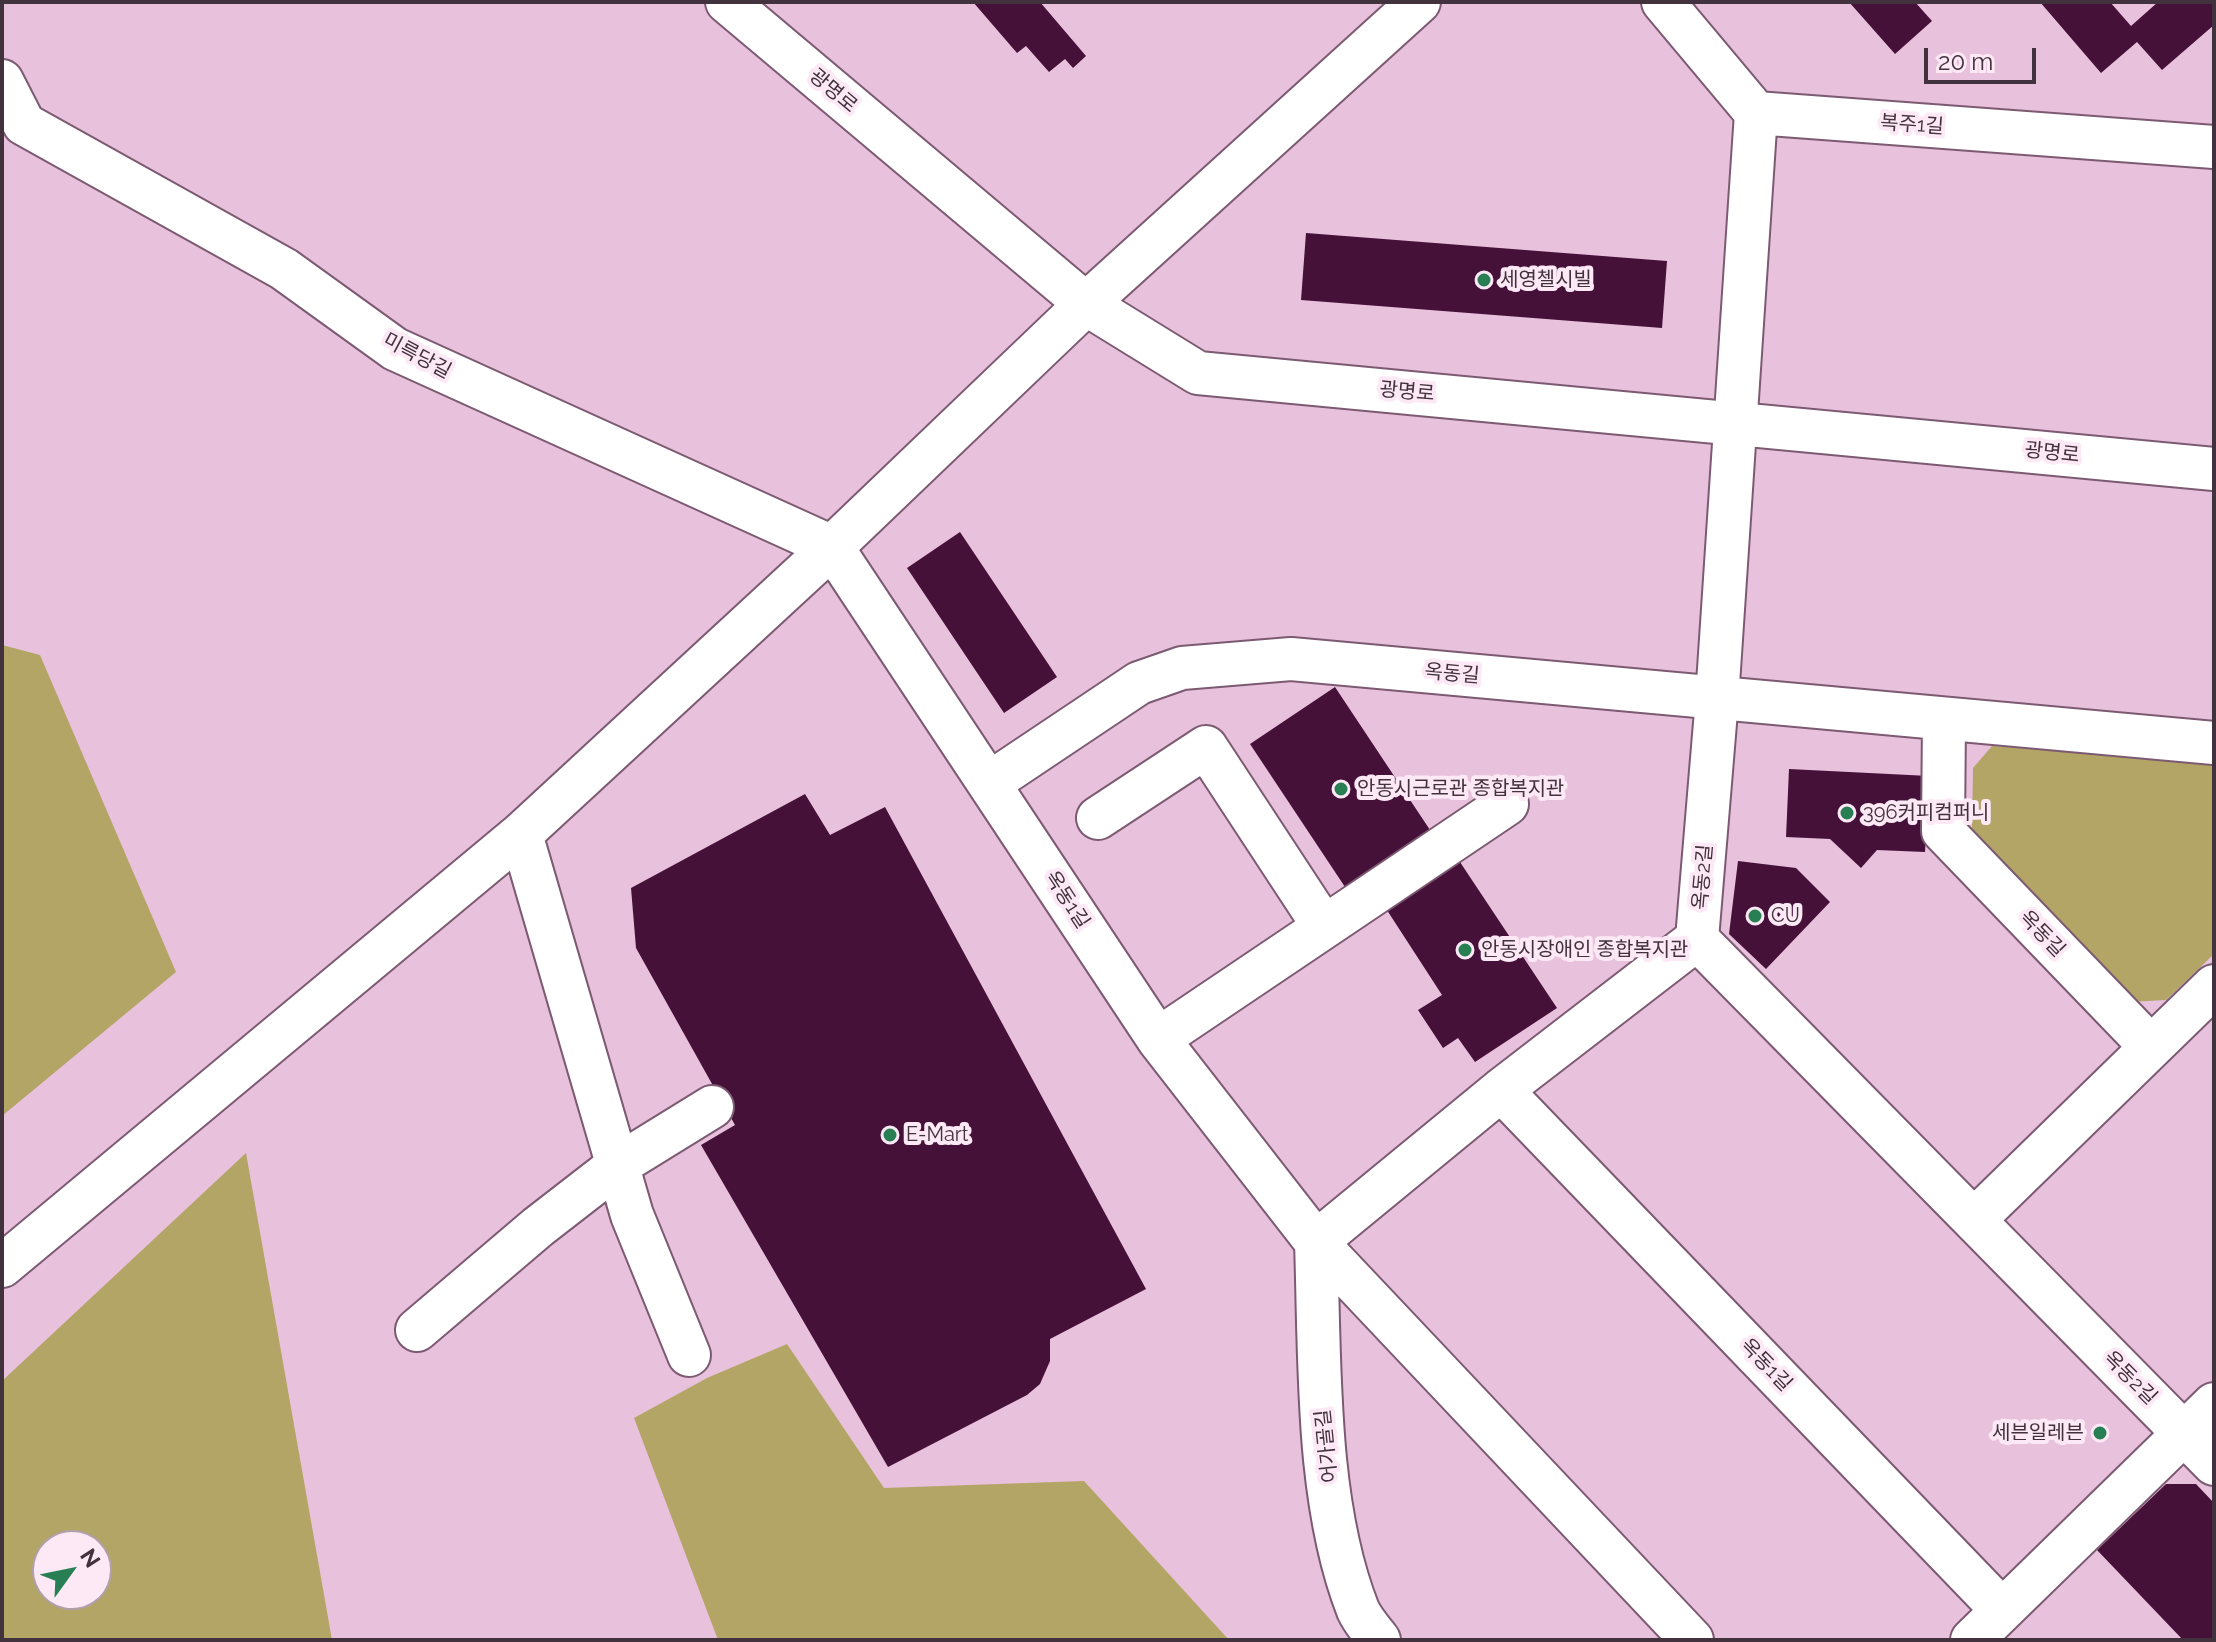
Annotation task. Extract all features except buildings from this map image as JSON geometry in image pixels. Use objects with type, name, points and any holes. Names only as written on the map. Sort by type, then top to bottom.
[{"type":"street","name":"광명로","points":[[727,2],[1086,304],[1198,373],[2214,469]]},
{"type":"street","points":[[2,1266],[521,834],[832,547],[1086,304],[1419,2]]},
{"type":"street","points":[[1663,2],[1756,113]]},
{"type":"street","name":"미륵당길","points":[[2,81],[24,124],[284,269],[395,349],[832,547]]},
{"type":"street","name":"복주1길","points":[[1756,113],[2214,147]]},
{"type":"street","name":"옥동2길","points":[[1756,113],[1717,699],[1697,939],[2214,1464]]},
{"type":"street","name":"옥동1길","points":[[832,547],[991,782],[1158,1039],[1316,1242],[1692,1640]]},
{"type":"street","name":"옥동길","points":[[991,782],[1139,683],[1182,668],[1291,659],[2214,743]]},
{"type":"street","name":"옥동길","points":[[1944,720],[1943,831],[2151,1047]]},
{"type":"street","points":[[1098,818],[1206,747],[1324,927]]},
{"type":"street","points":[[1158,1039],[1507,804]]},
{"type":"street","points":[[521,834],[632,1215],[689,1355]]},
{"type":"street","points":[[1316,1242],[1501,1090],[1697,939]]},
{"type":"street","points":[[1974,1220],[2214,986]]},
{"type":"street","name":"옥동1길","points":[[1501,1090],[2002,1610]]},
{"type":"street","points":[[417,1330],[618,1165],[712,1107]]},
{"type":"street","name":"어가골길","points":[[1316,1242],[1322,1417],[1338,1540],[1359,1613],[1379,1640]]},
{"type":"street","points":[[1972,1640],[2214,1404]]},
{"type":"shaded area","points":[[2,645],[40,655],[176,972],[2,1116]]},
{"type":"shaded area","points":[[1992,746],[2214,761],[2214,954],[2166,1000],[2129,1002],[1983,852],[1972,828],[1973,768]]},
{"type":"shaded area","points":[[246,1153],[332,1640],[2,1640],[2,1381]]},
{"type":"shaded area","points":[[787,1344],[884,1488],[1084,1481],[1229,1640],[718,1640],[634,1418],[707,1378]]},
{"type":"place","name":"세영첼시빌","points":[[1484,280]]},
{"type":"place","name":"안동시근로관 종합복지관","points":[[1341,789]]},
{"type":"place","name":"396커피컴퍼니","points":[[1847,813]]},
{"type":"place","name":"CU","points":[[1755,916]]},
{"type":"place","name":"안동시장애인 종합복지관","points":[[1465,950]]},
{"type":"place","name":"E-Mart","points":[[890,1135]]},
{"type":"place","name":"세븐일레븐","points":[[2100,1433]]}]
